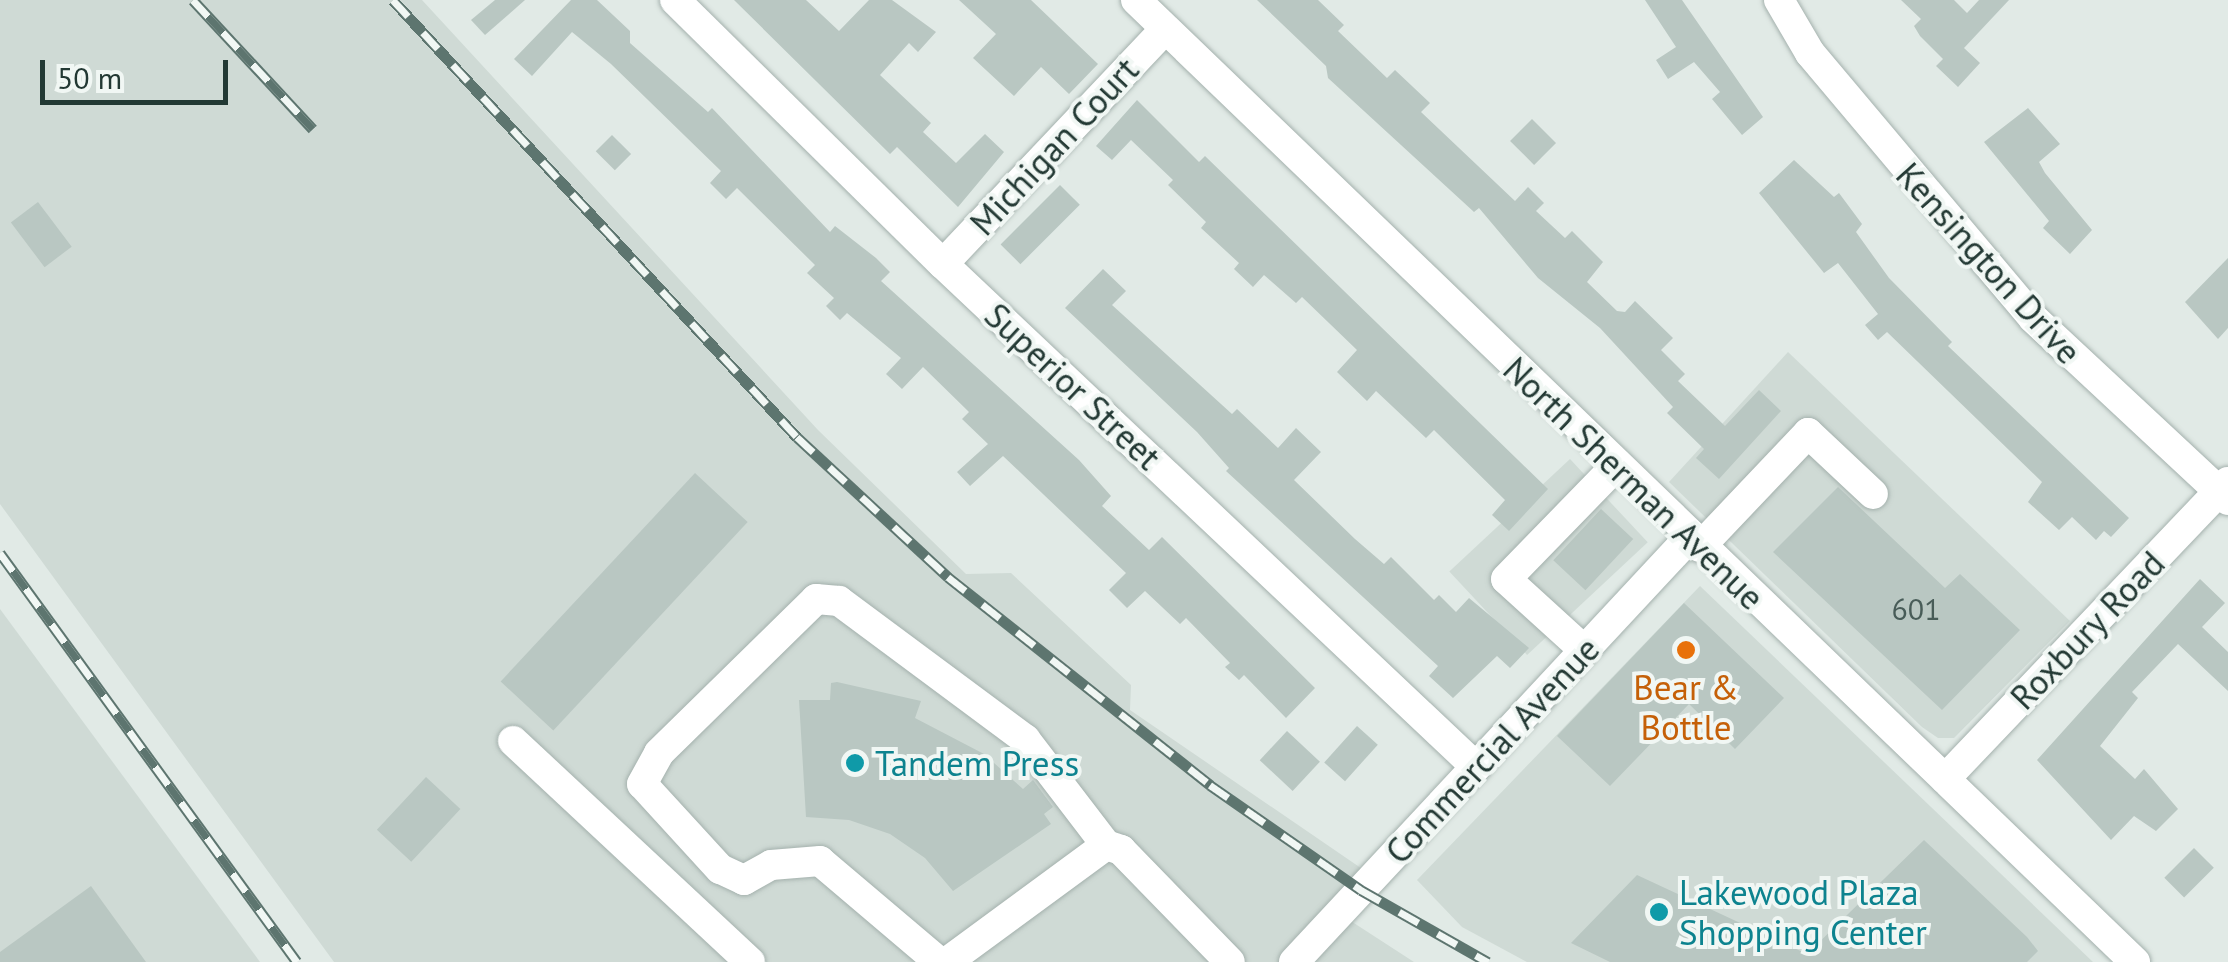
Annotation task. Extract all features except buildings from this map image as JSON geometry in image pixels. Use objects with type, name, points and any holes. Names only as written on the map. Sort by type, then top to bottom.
[{"type":"street","name":"Superior Street","points":[[675,0],[943,264],[1476,767]]},
{"type":"street","name":"North Sherman Avenue","points":[[1136,0],[1694,542],[2136,962]]},
{"type":"street","name":"Kensington Drive","points":[[1779,0],[1810,53],[2032,318],[2225,491]]},
{"type":"street","name":"Michigan Court","points":[[943,264],[1165,29]]},
{"type":"street","name":"Commercial Avenue","points":[[1294,962],[1584,650],[1808,433],[1872,494]]},
{"type":"street","points":[[1584,650],[1506,579],[1616,466]]},
{"type":"street","name":"Roxbury Road","points":[[1945,779],[2225,491]]},
{"type":"street","points":[[1106,845],[943,962],[820,861],[771,866],[744,880],[720,869],[642,784],[659,754],[816,599],[839,602],[1025,739],[1106,845],[1121,850],[1230,962]]},
{"type":"street","points":[[513,742],[750,962]]},
{"type":"shaded area","points":[[0,0],[422,0],[818,430],[966,574],[1011,573],[1131,685],[1130,710],[1374,877],[1340,914],[1414,962],[334,962],[0,504]]},
{"type":"shaded area","points":[[1788,352],[2070,621],[1954,738],[1938,738],[1922,727],[1669,482]]},
{"type":"shaded area","points":[[1570,459],[1648,542],[1527,655],[1449,572]]},
{"type":"shaded area","points":[[1700,586],[2093,962],[1527,962],[1462,927],[1417,880]]},
{"type":"shaded area","points":[[0,609],[260,962],[0,962]]},
{"type":"railway","points":[[193,0],[313,129]]},
{"type":"railway","points":[[393,0],[797,437],[948,577],[1210,785],[1361,890],[1488,962]]},
{"type":"railway","points":[[0,553],[297,962]]},
{"type":"place","name":"Bear & Bottle","points":[[1686,650]]},
{"type":"place","name":"Tandem Press","points":[[855,763]]},
{"type":"place","name":"Lakewood Plaza Shopping Center","points":[[1659,912]]}]
